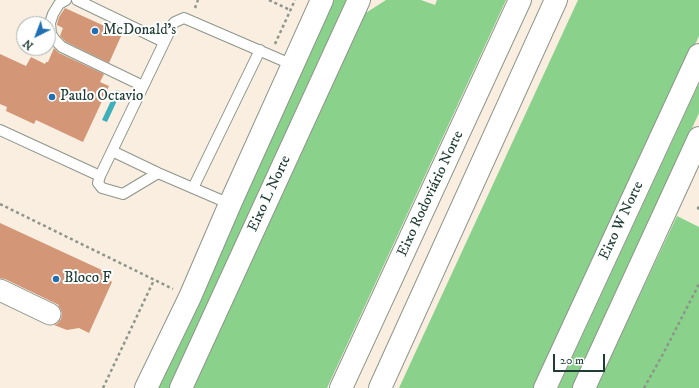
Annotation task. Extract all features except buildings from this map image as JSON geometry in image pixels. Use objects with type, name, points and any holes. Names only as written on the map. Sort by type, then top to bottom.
[{"type":"main road","points":[[146,388],[190,297],[230,204],[322,0]]},
{"type":"main road","name":"Eixo L Norte","points":[[181,388],[359,0]]},
{"type":"main road","name":"Eixo Rodoviário Norte","points":[[341,388],[520,0]]},
{"type":"main road","points":[[380,388],[556,0]]},
{"type":"main road","name":"Eixo W Norte","points":[[545,388],[699,55]]},
{"type":"main road","points":[[584,388],[699,138]]},
{"type":"street","points":[[0,290],[50,314]]},
{"type":"lane","points":[[66,0],[59,4],[50,23],[51,34],[62,47],[143,86]]},
{"type":"lane","points":[[77,0],[164,42]]},
{"type":"lane","points":[[158,173],[123,194],[102,188],[98,183],[164,42],[173,24],[177,20],[184,18],[293,65]]},
{"type":"lane","points":[[193,188],[260,50]]},
{"type":"lane","points":[[0,130],[100,176]]},
{"type":"lane","points":[[112,151],[158,173],[230,204]]},
{"type":"path","points":[[269,0],[290,10]]},
{"type":"path","points":[[270,55],[295,0]]},
{"type":"path","points":[[0,204],[190,297]]},
{"type":"path","points":[[699,206],[699,210]]},
{"type":"path","points":[[103,388],[154,280]]},
{"type":"path","points":[[644,388],[699,283]]},
{"type":"green space","points":[[334,0],[349,0],[170,388],[155,388]]},
{"type":"green space","points":[[386,0],[421,0],[435,5],[437,0],[506,0],[327,388],[191,388],[361,16]]},
{"type":"green space","points":[[578,0],[699,0],[699,36],[538,388],[399,388]]},
{"type":"green space","points":[[699,83],[699,113],[572,388],[558,388]]},
{"type":"green space","points":[[677,216],[699,227],[699,388],[596,388]]},
{"type":"water","points":[[116,90],[121,92],[107,122],[102,120]]},
{"type":"place","name":"McDonald's","points":[[95,31]]},
{"type":"place","name":"Paulo Octavio","points":[[52,97]]},
{"type":"place","name":"Bloco F","points":[[56,279]]}]
